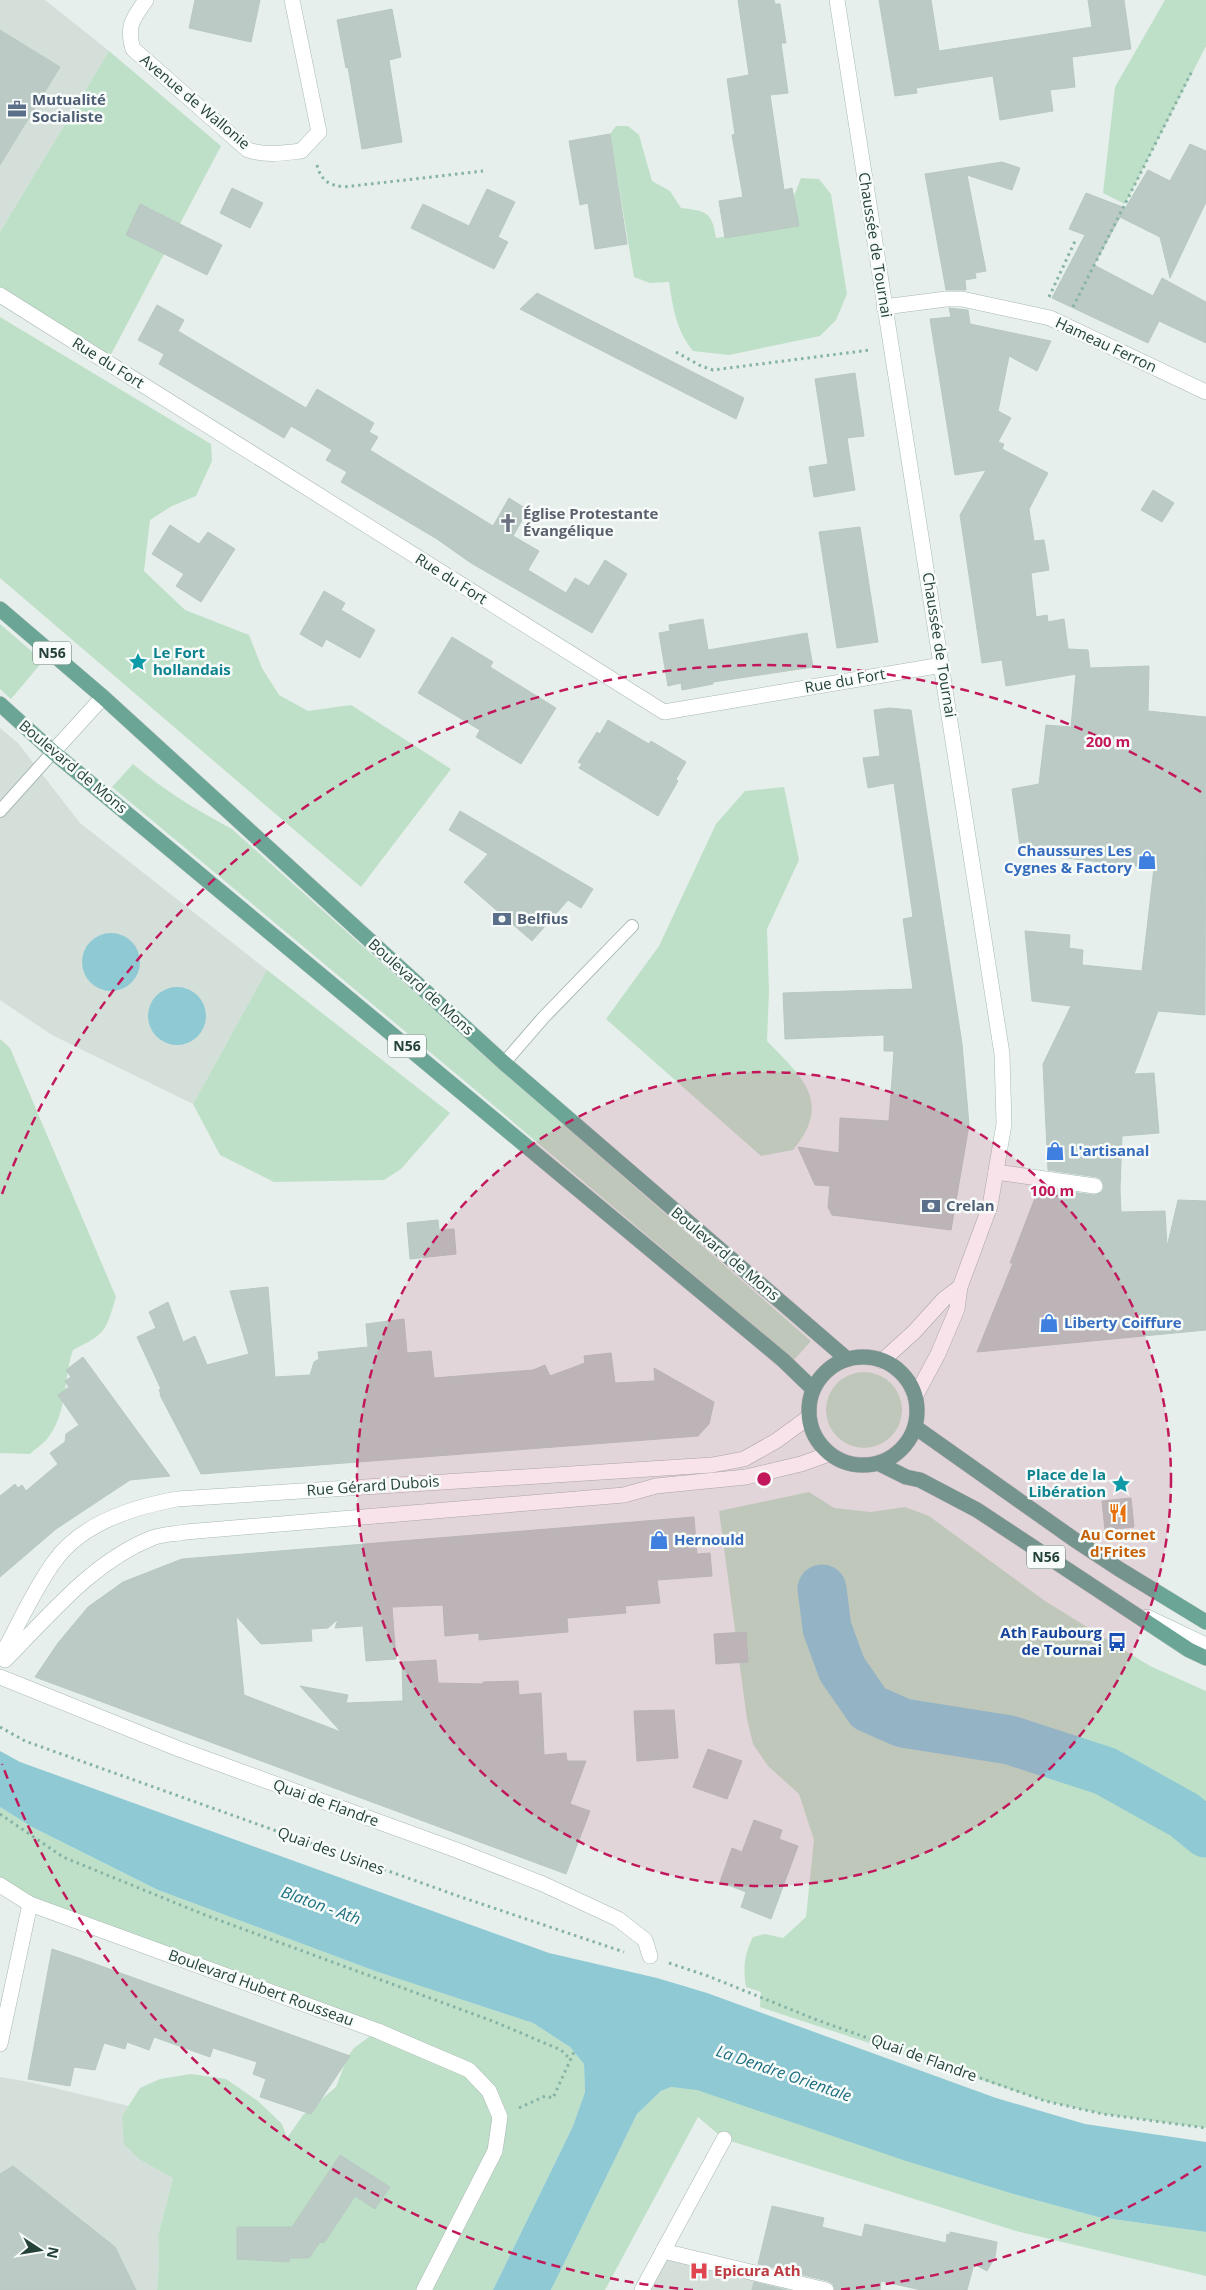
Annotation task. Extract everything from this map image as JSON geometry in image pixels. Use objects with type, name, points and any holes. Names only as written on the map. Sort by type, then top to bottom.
[{"type":"main road","name":"Boulevard de Mons","points":[[0,609],[103,697],[504,1063],[847,1359]]},
{"type":"main road","name":"Boulevard de Mons","points":[[0,704],[53,752],[783,1360],[813,1389]]},
{"type":"main road","points":[[858,1357],[882,1360],[903,1375],[915,1397],[917,1412],[914,1427],[906,1442],[894,1456],[878,1463],[861,1466],[844,1462],[830,1454],[815,1438],[809,1417],[809,1403],[813,1389],[826,1370],[847,1359],[858,1357]]},
{"type":"main road","name":"N56","points":[[914,1427],[1082,1545],[1206,1622]]},
{"type":"main road","name":"N56","points":[[878,1463],[906,1477],[920,1480],[977,1510],[1190,1650],[1206,1658]]},
{"type":"street","name":"Avenue de Wallonie","points":[[146,0],[133,18],[129,32],[133,49],[238,142],[254,152],[272,154],[301,151],[312,140]]},
{"type":"street","points":[[292,0],[319,132],[312,140]]},
{"type":"street","name":"Chaussée de Tournai","points":[[837,0],[1002,1054],[1004,1124],[990,1206],[960,1287],[957,1309],[938,1354],[915,1397]]},
{"type":"street","name":"Rue du Fort","points":[[0,295],[664,712],[942,664]]},
{"type":"street","name":"Hameau Ferron","points":[[884,307],[946,299],[962,299],[1050,318],[1206,392]]},
{"type":"street","points":[[53,752],[103,697]]},
{"type":"street","points":[[996,1172],[1095,1186]]},
{"type":"street","points":[[882,1360],[914,1332],[944,1299],[960,1287]]},
{"type":"street","name":"Rue Gérard Dubois","points":[[0,1658],[54,1561],[78,1538],[108,1519],[143,1505],[176,1499],[712,1465],[744,1459],[776,1441],[809,1417]]},
{"type":"street","name":"Rue Gérard Dubois","points":[[0,1665],[83,1582],[129,1549],[154,1537],[186,1532],[624,1495],[656,1486],[746,1477],[802,1464],[830,1454]]},
{"type":"street","points":[[1116,1602],[1206,1644]]},
{"type":"street","name":"Quai de Flandre","points":[[0,1677],[178,1749],[459,1851],[543,1884],[618,1919],[645,1940],[650,1956]]},
{"type":"street","name":"Boulevard Hubert Rousseau","points":[[0,1885],[30,1904],[378,2031],[444,2058],[469,2070],[487,2089],[500,2117]]},
{"type":"street","points":[[0,2044],[30,1904]]},
{"type":"street","points":[[424,2290],[495,2151],[500,2117]]},
{"type":"street","points":[[642,2290],[724,2139]]},
{"type":"street","points":[[663,2251],[826,2290]]},
{"type":"lane","points":[[0,811],[53,752]]},
{"type":"lane","points":[[504,1063],[543,1018],[632,926]]},
{"type":"path","points":[[1065,324],[1193,69]]},
{"type":"path","points":[[312,140],[323,180],[334,186],[355,186],[483,171]]},
{"type":"path","points":[[1050,318],[1047,300],[1076,238]]},
{"type":"path","points":[[676,352],[713,370],[891,347]]},
{"type":"path","name":"Quai des Usines","points":[[0,1727],[25,1741],[451,1894],[615,1951],[650,1956]]},
{"type":"path","points":[[0,1814],[63,1857],[205,1915],[495,2022],[560,2050],[571,2060]]},
{"type":"path","name":"Quai de Flandre","points":[[650,1956],[708,1976],[826,2023],[1045,2101],[1103,2114],[1206,2128]]},
{"type":"path","points":[[500,2117],[545,2096],[552,2098],[574,2052]]},
{"type":"shaded area","points":[[0,0],[45,0],[109,51],[0,232]]},
{"type":"shaded area","points":[[0,728],[18,743],[80,823],[267,970],[193,1104],[52,1035],[0,1000]]},
{"type":"shaded area","points":[[0,2077],[129,2106],[122,2116],[140,2160],[173,2178],[158,2236],[157,2290],[0,2290]]},
{"type":"shaded area","name":"Epicura Ath","points":[[663,2251],[826,2290],[642,2290]]},
{"type":"green space","points":[[1165,0],[1206,0],[1206,46],[1125,204],[1103,193],[1115,87]]},
{"type":"green space","points":[[109,51],[221,146],[107,362],[0,295],[0,232]]},
{"type":"green space","points":[[616,126],[628,126],[639,135],[652,181],[670,191],[681,208],[697,210],[707,214],[712,223],[716,238],[798,226],[794,196],[801,178],[819,179],[831,194],[847,294],[836,320],[820,336],[729,355],[693,351],[679,327],[669,282],[650,283],[634,277],[610,134]]},
{"type":"green space","points":[[0,317],[211,444],[212,461],[196,496],[172,506],[150,520],[144,571],[185,610],[249,635],[262,668],[279,695],[308,711],[351,705],[451,769],[361,887],[0,578]]},
{"type":"green space","points":[[0,624],[43,661],[11,699],[0,689]]},
{"type":"green space","points":[[133,764],[181,799],[232,829],[492,1062],[811,1341],[794,1360],[473,1088],[112,787]]},
{"type":"green space","points":[[784,787],[799,860],[767,929],[769,991],[767,1041],[801,1079],[808,1091],[812,1104],[811,1118],[805,1133],[793,1150],[761,1156],[606,1019],[659,946],[716,824],[745,791]]},
{"type":"green space","points":[[267,970],[450,1113],[401,1169],[384,1180],[274,1182],[220,1155],[193,1104]]},
{"type":"green space","points":[[0,1039],[10,1048],[116,1297],[103,1331],[92,1340],[73,1350],[59,1418],[47,1439],[30,1454],[0,1453]]},
{"type":"green space","points":[[857,1372],[871,1372],[885,1378],[896,1389],[902,1403],[899,1425],[891,1437],[871,1448],[857,1448],[843,1442],[832,1431],[826,1417],[826,1403],[832,1389],[843,1378]]},
{"type":"green space","points":[[809,1492],[834,1508],[871,1512],[905,1507],[929,1516],[1045,1601],[1150,1666],[1206,1691],[1206,2128],[1103,2114],[1045,2101],[760,2007],[761,1992],[746,1987],[745,1962],[753,1937],[765,1934],[783,1938],[806,1917],[814,1840],[799,1794],[768,1766],[753,1744],[747,1719],[719,1511]]},
{"type":"green space","points":[[0,1807],[32,1827],[158,1890],[375,1971],[533,2023],[570,2047],[584,2064],[585,2092],[573,2126],[493,2290],[157,2290],[158,2236],[173,2178],[140,2160],[124,2144],[122,2116],[140,2088],[160,2079],[191,2074],[226,2079],[258,2101],[282,2124],[287,2138],[303,2115],[336,2087],[348,2056],[354,2048],[377,2031],[0,1885]]},
{"type":"green space","points":[[671,2087],[697,2089],[907,2161],[1010,2193],[1098,2217],[1206,2232],[1206,2276],[1016,2231],[724,2139],[698,2117],[605,2290],[551,2290],[637,2114],[661,2091]]},
{"type":"water","points":[[105,933],[117,933],[132,941],[140,956],[140,968],[132,983],[117,991],[105,991],[90,983],[82,968],[82,956],[90,941]]},
{"type":"water","points":[[171,987],[183,987],[198,995],[206,1010],[206,1022],[198,1037],[183,1045],[171,1045],[156,1037],[148,1022],[148,1010],[156,995]]},
{"type":"water","points":[[0,1751],[20,1762],[549,1953],[657,1978],[707,1993],[996,2098],[1085,2124],[1206,2142],[1206,2232],[1098,2217],[1010,2193],[906,2161],[697,2090],[671,2087],[661,2091],[637,2114],[551,2290],[493,2290],[573,2126],[585,2092],[584,2064],[570,2047],[533,2023],[375,1971],[158,1890],[32,1827],[0,1807]]},
{"type":"building","points":[[195,0],[260,0],[251,42],[189,28]]},
{"type":"building","points":[[738,0],[774,0],[775,4],[780,4],[786,43],[781,43],[788,93],[770,95],[784,190],[792,188],[799,226],[725,238],[719,201],[743,197],[732,135],[735,134],[727,79],[749,75]]},
{"type":"building","points":[[879,0],[931,0],[939,51],[1092,27],[1088,0],[1124,0],[1131,49],[1072,57],[1075,87],[1050,90],[1053,111],[1000,120],[993,76],[916,88],[917,93],[895,96]]},
{"type":"building","points":[[392,9],[401,57],[389,60],[402,142],[362,149],[348,67],[346,68],[337,20]]},
{"type":"building","name":"Mutualité Socialiste","points":[[0,30],[60,67],[0,165]]},
{"type":"building","points":[[610,134],[627,244],[595,249],[588,203],[580,205],[569,141]]},
{"type":"building","points":[[1190,144],[1206,151],[1206,202],[1170,278],[1160,237],[1120,217],[1148,170],[1170,181]]},
{"type":"building","points":[[1002,162],[1020,168],[1012,190],[967,175],[986,271],[975,273],[976,278],[965,280],[966,290],[946,290],[925,174]]},
{"type":"building","points":[[232,188],[263,203],[250,228],[220,213]]},
{"type":"building","points":[[487,189],[515,202],[498,237],[508,242],[494,269],[411,228],[423,204],[469,226]]},
{"type":"building","points":[[1086,193],[1125,208],[1094,265],[1153,296],[1162,278],[1206,302],[1206,343],[1159,321],[1148,343],[1052,298],[1085,235],[1069,229]]},
{"type":"building","points":[[140,204],[222,245],[207,275],[126,235]]},
{"type":"building","points":[[537,293],[744,398],[736,419],[520,309]]},
{"type":"building","points":[[157,305],[184,320],[178,331],[306,408],[317,389],[374,423],[369,432],[378,437],[370,450],[493,526],[509,498],[528,510],[513,536],[539,551],[528,570],[566,593],[575,578],[589,586],[605,560],[627,574],[592,633],[471,563],[437,539],[341,482],[347,472],[326,460],[332,450],[291,426],[284,438],[159,364],[164,354],[138,340]]},
{"type":"building","points":[[949,308],[968,310],[970,324],[1051,341],[1037,371],[1009,356],[998,411],[1011,418],[998,442],[1004,444],[1002,449],[1048,473],[1029,509],[1034,541],[1044,540],[1049,570],[1031,573],[1036,617],[1047,615],[1048,622],[1064,619],[1068,649],[1088,650],[1090,668],[1149,666],[1148,711],[1206,717],[1205,1015],[1158,1011],[1134,1074],[1154,1073],[1159,1133],[1122,1136],[1120,1189],[1121,1212],[1165,1211],[1167,1247],[1178,1200],[1206,1201],[1206,1330],[977,1352],[1013,1263],[1010,1263],[1038,1190],[1048,1191],[1048,1189],[1094,1195],[1102,1192],[1104,1187],[1101,1179],[1097,1177],[1048,1170],[1043,1064],[1071,1006],[1032,1001],[1025,931],[1070,935],[1069,948],[1083,950],[1082,965],[1142,971],[1154,868],[1021,853],[1012,789],[1039,784],[1046,725],[1071,727],[1076,674],[1006,686],[1002,660],[982,663],[960,515],[986,470],[955,475],[930,319],[951,317]]},
{"type":"building","points":[[855,373],[864,436],[847,438],[855,490],[814,497],[809,467],[828,464],[815,379]]},
{"type":"building","points":[[1153,490],[1174,503],[1162,522],[1141,510]]},
{"type":"building","points":[[170,525],[199,544],[208,532],[235,549],[201,602],[176,586],[184,574],[152,554]]},
{"type":"building","points":[[860,527],[878,642],[837,648],[819,532]]},
{"type":"building","points":[[324,591],[345,603],[341,610],[375,630],[360,658],[326,639],[322,647],[300,634]]},
{"type":"building","points":[[703,619],[708,650],[807,633],[813,667],[713,682],[713,684],[682,690],[681,683],[668,686],[659,633],[670,631],[669,625]]},
{"type":"building","points":[[452,637],[493,662],[490,667],[556,708],[521,764],[476,737],[480,730],[418,693]]},
{"type":"building","points":[[890,708],[911,710],[962,1044],[969,1125],[951,1230],[832,1215],[828,1207],[830,1186],[815,1185],[798,1147],[839,1153],[840,1118],[889,1121],[894,1051],[884,1051],[884,1035],[785,1039],[783,993],[913,989],[903,919],[913,917],[894,783],[868,788],[863,758],[880,756],[874,710]]},
{"type":"building","points":[[608,720],[649,744],[651,741],[686,762],[676,779],[678,781],[658,816],[579,768],[582,764],[578,762],[597,732],[600,734]]},
{"type":"building","points":[[460,811],[593,889],[581,908],[568,900],[532,941],[464,882],[488,854],[449,830]]},
{"type":"building","points":[[438,1220],[439,1230],[454,1229],[456,1254],[410,1259],[407,1223]]},
{"type":"building","points":[[268,1287],[275,1377],[310,1375],[314,1362],[319,1359],[318,1352],[368,1347],[366,1324],[404,1319],[407,1353],[431,1351],[434,1378],[533,1370],[545,1365],[550,1376],[585,1363],[584,1356],[611,1353],[615,1383],[655,1381],[654,1368],[714,1402],[709,1424],[698,1436],[201,1474],[160,1395],[159,1390],[161,1389],[137,1337],[156,1328],[149,1312],[168,1302],[183,1342],[195,1336],[207,1365],[249,1354],[230,1291]]},
{"type":"building","points":[[83,1357],[170,1476],[130,1480],[56,1529],[0,1577],[0,1496],[15,1484],[18,1488],[22,1485],[26,1491],[58,1464],[50,1453],[65,1442],[66,1434],[79,1425],[58,1395],[69,1387],[65,1381],[71,1377],[66,1370]]},
{"type":"building","points":[[1131,1498],[1134,1527],[1105,1530],[1102,1501]]},
{"type":"building","points":[[694,1517],[697,1554],[710,1553],[712,1576],[657,1580],[660,1603],[625,1606],[626,1613],[567,1618],[568,1632],[479,1640],[479,1633],[445,1636],[443,1605],[392,1607],[396,1659],[366,1661],[363,1626],[335,1628],[338,1619],[328,1628],[311,1629],[312,1641],[261,1644],[236,1616],[244,1695],[341,1732],[300,1686],[348,1695],[346,1703],[403,1701],[402,1662],[436,1660],[438,1683],[483,1684],[483,1682],[518,1681],[519,1695],[541,1693],[544,1755],[566,1753],[567,1761],[586,1761],[570,1804],[590,1811],[566,1874],[35,1677],[58,1643],[88,1607],[123,1582],[182,1559]]},
{"type":"building","points":[[746,1632],[748,1662],[716,1664],[714,1634]]},
{"type":"building","points":[[674,1710],[678,1758],[637,1761],[634,1711]]},
{"type":"building","points":[[708,1749],[742,1761],[727,1799],[693,1787]]},
{"type":"building","points":[[754,1820],[782,1830],[779,1839],[798,1846],[771,1919],[741,1907],[746,1892],[720,1882],[732,1848],[742,1852]]},
{"type":"building","points":[[52,1949],[350,2056],[311,2114],[260,2097],[266,2079],[253,2074],[257,2062],[213,2048],[210,2057],[154,2037],[149,2050],[127,2042],[125,2049],[104,2043],[95,2070],[74,2067],[70,2086],[28,2079]]},
{"type":"building","points":[[340,2155],[390,2187],[375,2209],[355,2196],[324,2243],[320,2242],[309,2258],[290,2258],[289,2262],[237,2259],[237,2227],[292,2227]]},
{"type":"building","points":[[13,2166],[115,2247],[136,2290],[0,2290],[0,2174]]},
{"type":"building","points":[[772,2206],[824,2218],[822,2227],[862,2237],[865,2224],[946,2243],[947,2234],[950,2235],[950,2232],[997,2242],[995,2257],[987,2271],[974,2264],[967,2290],[921,2290],[881,2281],[880,2290],[835,2290],[833,2284],[828,2281],[758,2264]]},
{"type":"building","points":[[754,2282],[786,2290],[752,2290]]},
{"type":"waterway","points":[[822,1589],[827,1628],[842,1669],[869,1708],[903,1723],[1010,1740],[1105,1771],[1184,1815],[1206,1833]]},
{"type":"place","name":"Mutualité Socialiste","points":[[17,109]]},
{"type":"place","name":"Église Protestante Évangélique","points":[[508,523]]},
{"type":"place","name":"Le Fort hollandais","points":[[138,662]]},
{"type":"place","name":"Chaussures Les Cygnes & Factory","points":[[1147,860]]},
{"type":"place","name":"Belfius","points":[[502,919]]},
{"type":"place","name":"L'artisanal","points":[[1055,1151]]},
{"type":"place","name":"Crelan","points":[[931,1206]]},
{"type":"place","name":"Liberty Coiffure","points":[[1049,1323]]},
{"type":"place","name":"Place de la Libération","points":[[1121,1484]]},
{"type":"place","name":"Au Cornet d'Frites","points":[[1118,1513]]},
{"type":"place","name":"Hernould","points":[[659,1540]]},
{"type":"place","name":"Ath Faubourg de Tournai","points":[[1117,1642]]},
{"type":"place","name":"Epicura Ath","points":[[699,2271]]},
{"type":"water label","name":"Blaton - Ath","points":[[321,1905]]},
{"type":"water label","name":"La Dendre Orientale","points":[[784,2073]]}]
